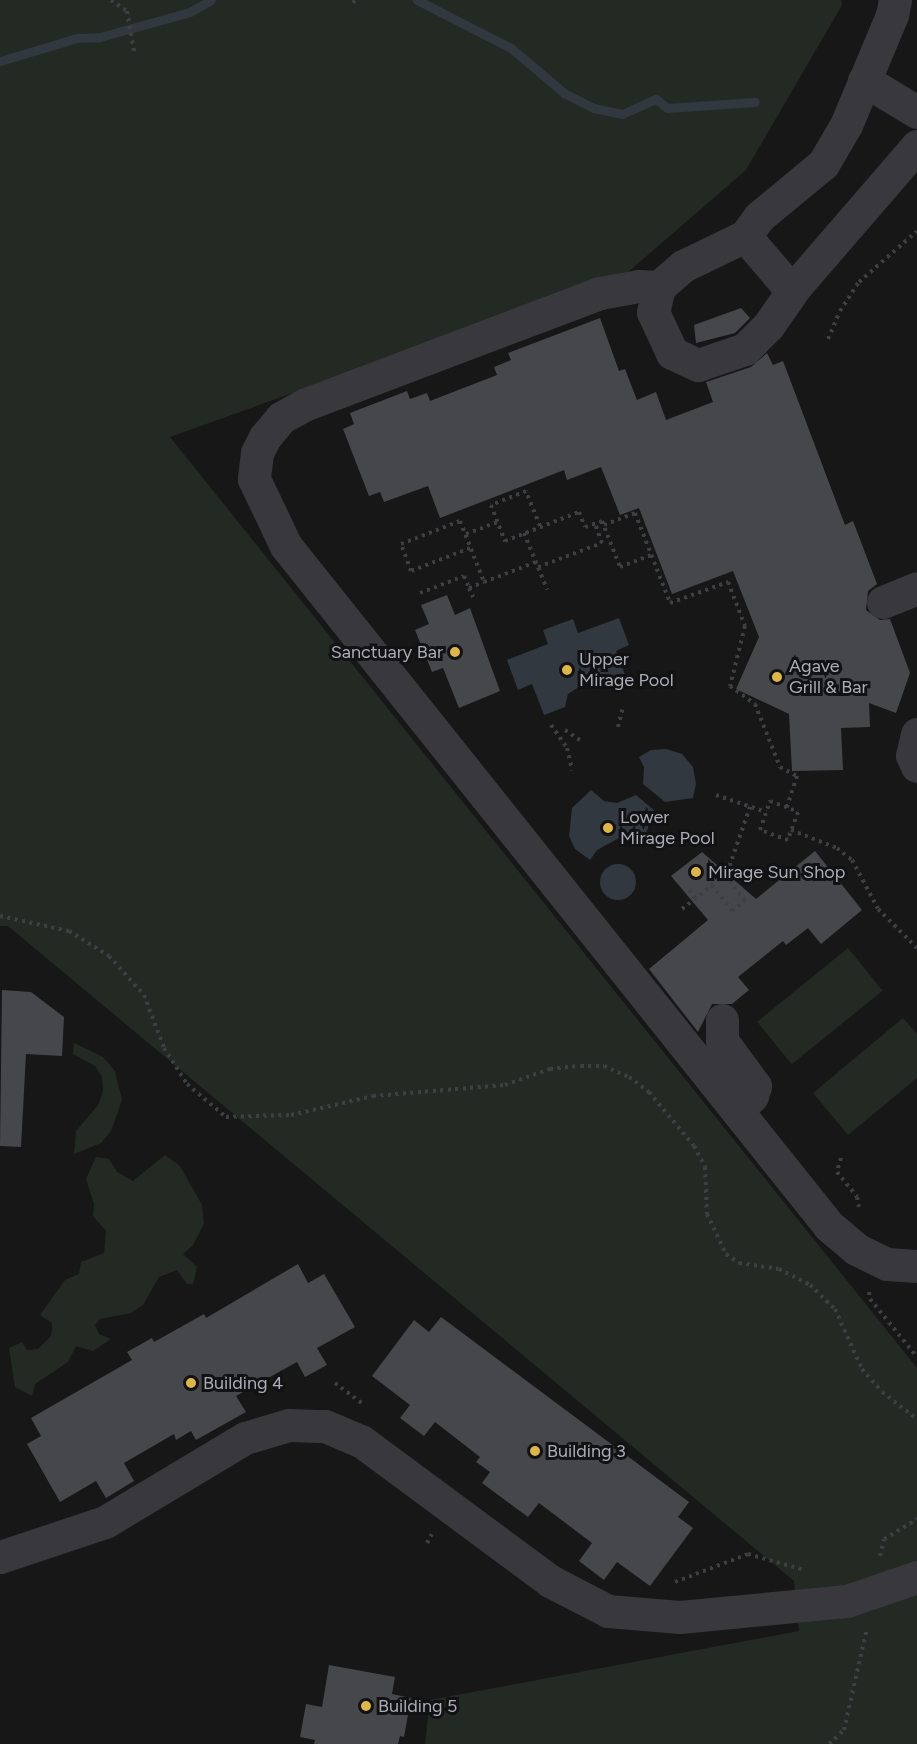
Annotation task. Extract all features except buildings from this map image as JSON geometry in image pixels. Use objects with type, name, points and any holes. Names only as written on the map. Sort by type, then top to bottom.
[{"type":"lane","points":[[895,0],[892,15],[846,125],[823,164],[759,217],[745,236],[683,266],[659,287],[653,312],[672,353],[698,365],[745,349],[768,326],[792,291],[917,146]]},
{"type":"lane","points":[[864,80],[917,112]]},
{"type":"lane","points":[[745,236],[792,291]]},
{"type":"lane","points":[[659,287],[639,286],[600,293],[304,405],[281,418],[265,437],[257,453],[254,479],[286,546],[829,1226],[856,1249],[887,1264],[917,1266]]},
{"type":"lane","points":[[883,602],[917,588]]},
{"type":"lane","points":[[917,734],[912,755],[917,766]]},
{"type":"lane","points":[[722,1020],[722,1041],[754,1086],[752,1096],[737,1111]]},
{"type":"lane","points":[[0,1557],[105,1522],[245,1438],[289,1425],[325,1426],[361,1441],[550,1581],[608,1611],[680,1617],[847,1601],[917,1577]]},
{"type":"path","points":[[111,0],[127,11],[134,51]]},
{"type":"path","points":[[828,339],[840,311],[859,282],[917,231]]},
{"type":"path","points":[[540,526],[526,491],[491,505],[505,541],[579,512],[585,527],[602,521],[620,567],[651,555]]},
{"type":"path","points":[[604,525],[635,513],[670,603],[728,582],[745,626],[730,686],[755,704],[780,767],[797,776],[787,807]]},
{"type":"path","points":[[470,548],[411,571],[401,544],[460,521],[484,582]]},
{"type":"path","points":[[465,534],[498,522]]},
{"type":"path","points":[[538,567],[602,543],[595,524]]},
{"type":"path","points":[[524,533],[547,589]]},
{"type":"path","points":[[469,588],[536,562]]},
{"type":"path","points":[[420,593],[464,576],[473,597]]},
{"type":"path","points":[[618,726],[622,707]]},
{"type":"path","points":[[551,725],[567,748],[572,770]]},
{"type":"path","points":[[565,730],[580,740]]},
{"type":"path","points":[[716,795],[766,812]]},
{"type":"path","points":[[770,801],[798,812],[788,840],[760,830],[766,812],[770,801]]},
{"type":"path","points":[[682,909],[725,874],[750,807]]},
{"type":"path","points":[[791,830],[837,848],[852,860],[878,909],[917,948]]},
{"type":"path","points":[[712,885],[732,911],[746,901],[725,874]]},
{"type":"path","points":[[689,890],[695,898]]},
{"type":"path","points":[[739,906],[742,910]]},
{"type":"path","points":[[0,916],[69,931],[109,956],[144,995],[164,1048],[188,1084],[226,1117],[291,1115],[373,1096],[505,1085],[550,1069],[604,1066],[629,1077],[649,1092],[694,1146],[705,1167],[707,1214],[726,1254],[739,1263],[779,1269],[810,1285],[836,1309],[862,1369],[882,1392],[917,1419]]},
{"type":"path","points":[[335,1383],[373,1411]]},
{"type":"path","points":[[670,1584],[748,1554],[814,1572]]},
{"type":"path","points":[[879,1562],[888,1559]]},
{"type":"shaded area","points":[[0,0],[841,0],[842,5],[746,170],[627,273],[170,437],[917,1368],[917,1744],[425,1744],[430,1700],[799,1631],[794,1581],[8,926],[0,926]]},
{"type":"shaded area","name":"Upper Mirage Pool","points":[[619,618],[629,645],[616,651],[627,680],[607,688],[599,681],[588,681],[568,694],[565,707],[544,715],[532,684],[518,690],[507,660],[548,644],[543,630],[573,619],[578,633]]},
{"type":"shaded area","points":[[666,749],[682,754],[693,767],[696,784],[693,798],[665,802],[643,784],[644,767],[639,757],[651,750]]},
{"type":"shaded area","name":"Lower Mirage Pool","points":[[591,790],[604,801],[617,803],[636,795],[655,811],[644,838],[621,837],[597,850],[590,860],[575,849],[569,836],[572,808]]},
{"type":"shaded area","points":[[618,864],[631,869],[636,882],[631,895],[618,900],[605,895],[600,882],[605,869]]},
{"type":"shaded area","points":[[848,948],[883,991],[792,1064],[757,1022]]},
{"type":"shaded area","points":[[903,1018],[917,1034],[917,1078],[848,1135],[813,1093]]},
{"type":"shaded area","points":[[74,1043],[103,1057],[115,1071],[122,1100],[111,1131],[101,1143],[74,1154],[76,1131],[99,1104],[103,1090],[102,1077],[95,1066],[73,1054]]},
{"type":"shaded area","points":[[165,1155],[180,1166],[202,1205],[204,1224],[193,1245],[183,1254],[197,1267],[193,1284],[187,1284],[177,1270],[159,1277],[143,1305],[131,1313],[100,1319],[95,1325],[99,1334],[111,1339],[93,1351],[76,1346],[68,1362],[35,1384],[32,1396],[15,1387],[9,1348],[22,1342],[27,1350],[38,1349],[51,1336],[52,1323],[40,1315],[65,1280],[79,1274],[81,1262],[104,1253],[106,1231],[93,1216],[94,1204],[86,1179],[96,1157],[109,1159],[117,1172],[133,1181]]},
{"type":"waterway","points":[[0,61],[77,38],[100,37],[190,12],[211,0]]},
{"type":"waterway","points":[[417,0],[511,48],[564,93],[594,108],[622,114],[656,99],[667,108],[755,102]]},
{"type":"place","name":"Sanctuary Bar","points":[[455,652]]},
{"type":"place","name":"Upper Mirage Pool","points":[[567,670]]},
{"type":"place","name":"Agave Grill & Bar","points":[[777,677]]},
{"type":"place","name":"Lower Mirage Pool","points":[[608,828]]},
{"type":"place","name":"Mirage Sun Shop","points":[[696,872]]},
{"type":"place","name":"Building 4","points":[[191,1383]]},
{"type":"place","name":"Building 3","points":[[535,1451]]},
{"type":"place","name":"Building 5","points":[[366,1706]]}]
